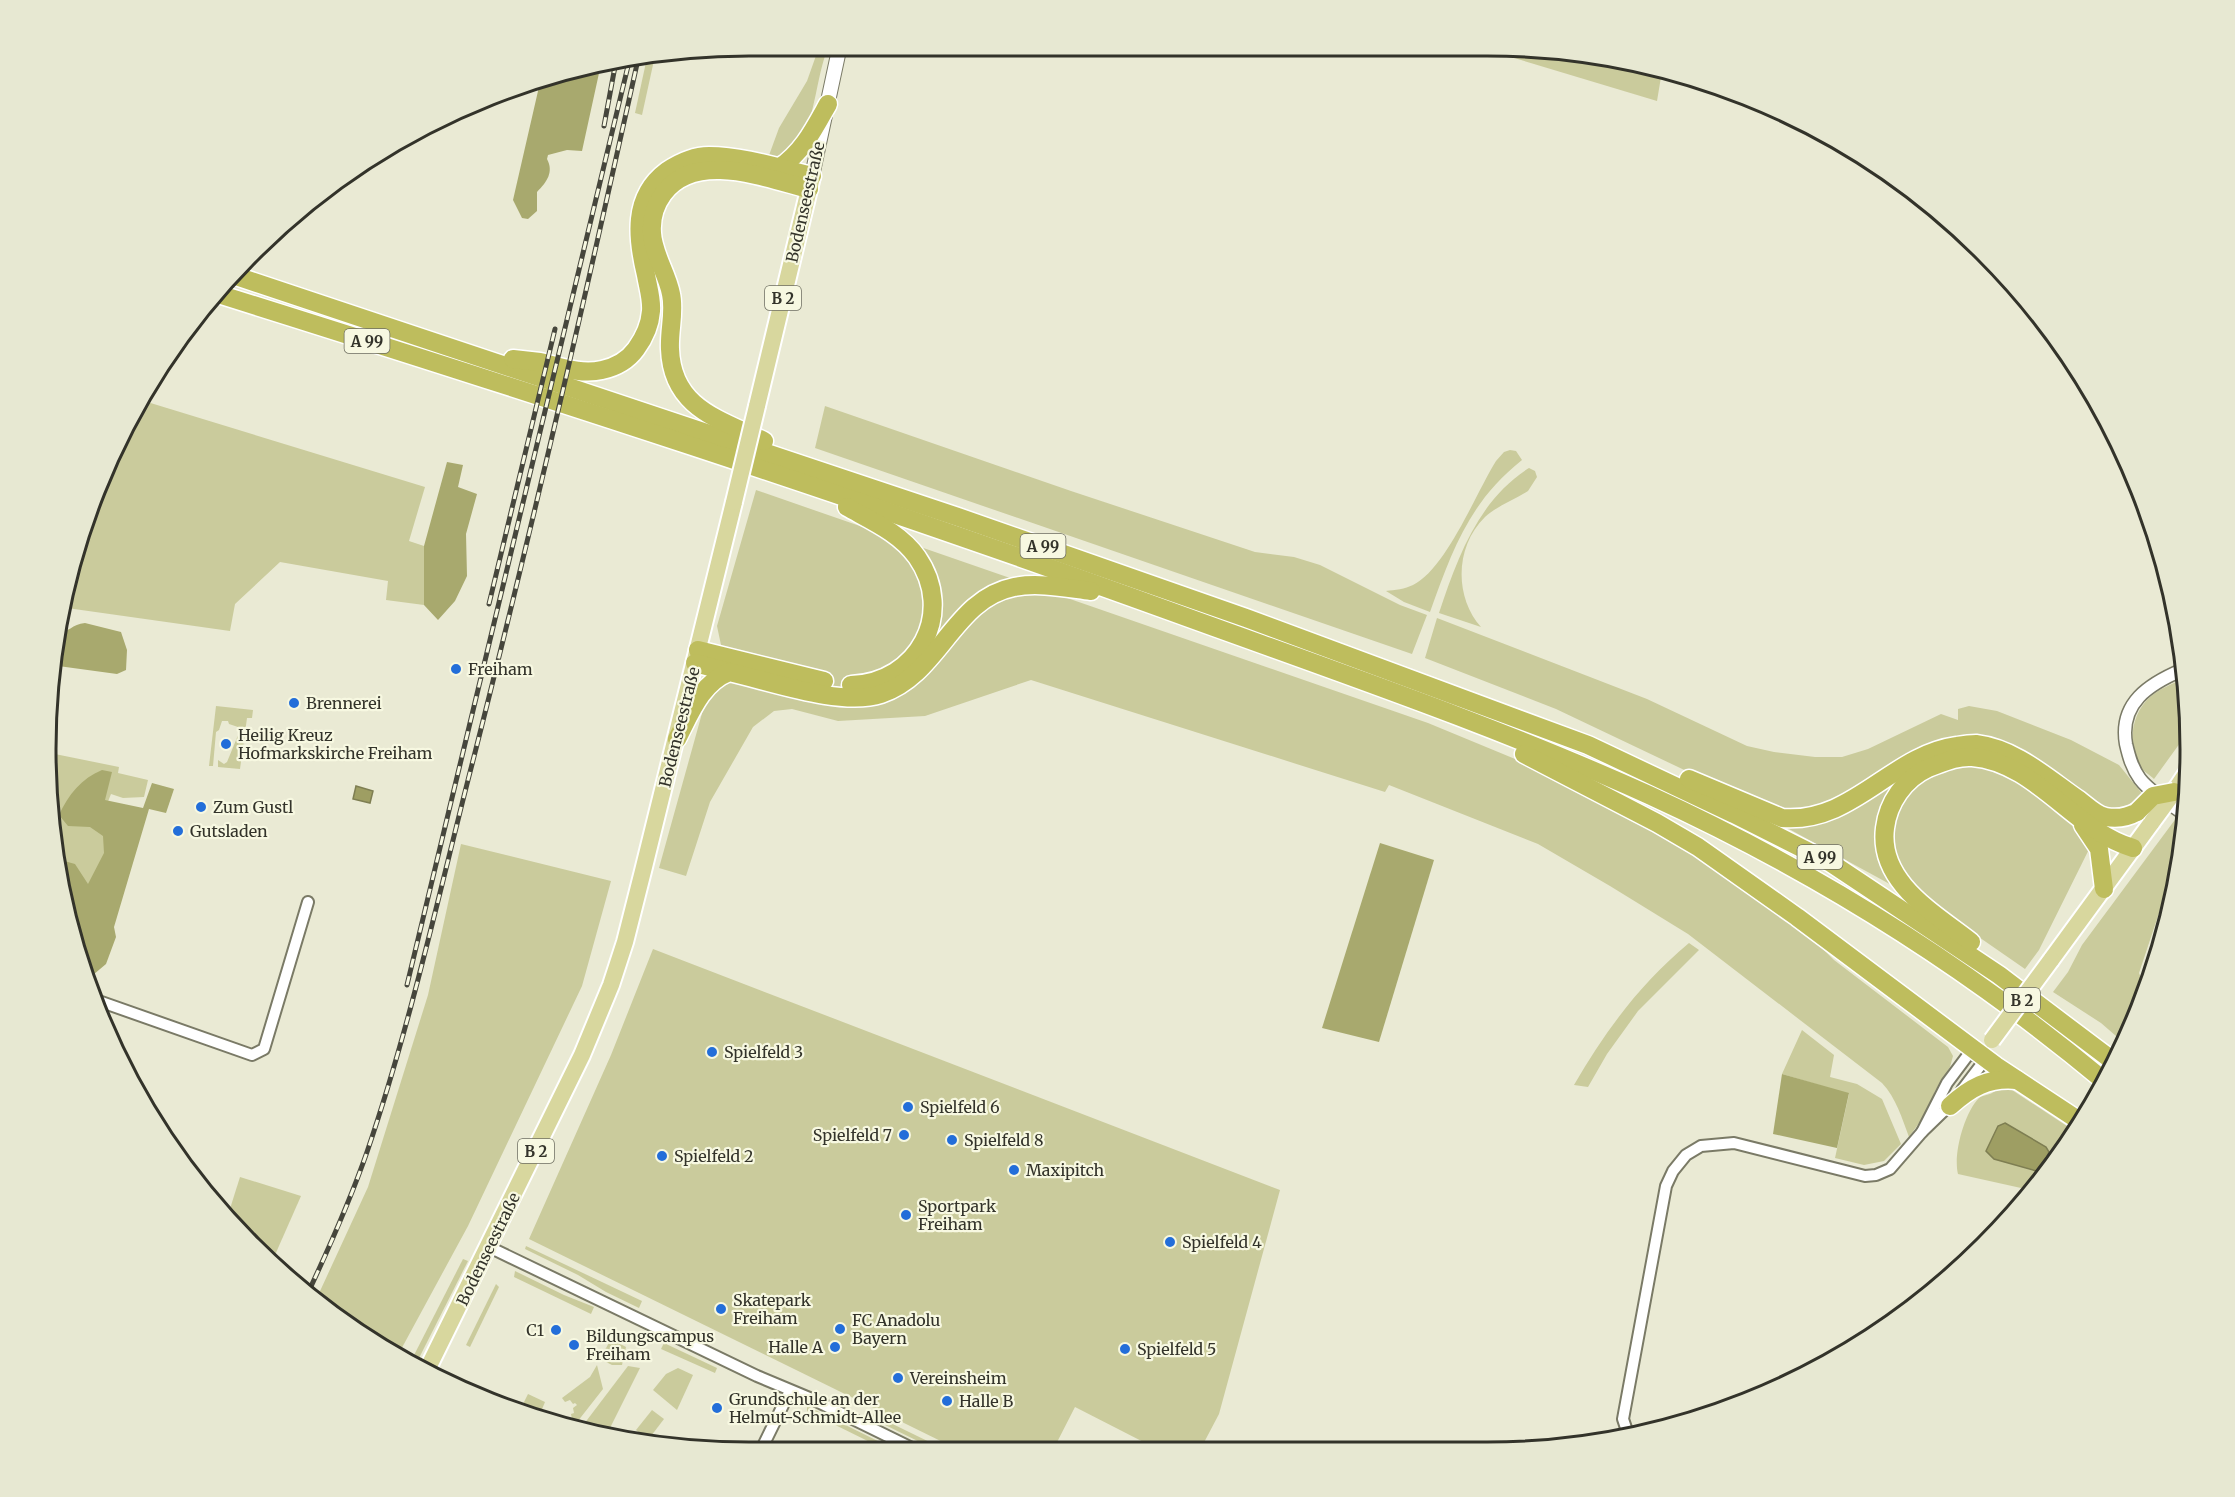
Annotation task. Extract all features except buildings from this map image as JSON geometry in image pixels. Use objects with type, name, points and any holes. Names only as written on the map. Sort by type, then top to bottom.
[{"type":"highway","points":[[777,175],[806,144],[828,104]]},
{"type":"highway","points":[[481,356],[538,362],[588,372],[605,370],[628,358],[642,341],[651,311],[638,231],[640,214],[648,191],[664,173],[696,157],[729,157],[748,168]]},
{"type":"highway","points":[[810,182],[748,168],[698,171],[680,178],[666,190],[656,206],[652,234],[672,294],[670,348],[674,376],[687,399],[704,412],[838,477]]},
{"type":"highway","name":"A 99","points":[[240,277],[958,517],[1212,606],[1588,745],[1734,814],[1830,863],[1935,931],[2034,1000],[2107,1057]]},
{"type":"highway","name":"A 99","points":[[224,296],[809,485],[1126,595],[1466,719],[1652,797],[1748,844],[1812,879],[1924,947],[2097,1076]]},
{"type":"highway","points":[[696,657],[731,668],[838,684],[864,685],[884,680],[900,670],[914,657],[925,641],[934,599],[927,576],[911,549],[883,526],[809,485]]},
{"type":"highway","points":[[761,672],[830,695],[851,698],[880,694],[906,682],[924,667],[967,613],[990,595],[1014,586],[1040,586],[1126,595]]},
{"type":"highway","points":[[677,739],[701,694],[710,683],[731,668]]},
{"type":"highway","points":[[1466,719],[1515,750],[1698,847],[1797,917],[1980,1054],[2073,1117]]},
{"type":"highway","points":[[1588,745],[1649,762],[1750,806],[1782,818],[1796,819],[1836,810],[1926,754],[1948,747],[1972,744],[1996,748],[2020,759],[2104,817],[2123,831],[2133,848]]},
{"type":"highway","points":[[2034,1000],[2005,968],[1920,903],[1898,881],[1884,853],[1886,816],[1894,798],[1920,772],[1950,759],[1971,757],[1999,764],[2030,780],[2114,843],[2133,848]]},
{"type":"highway","points":[[2104,817],[2144,817],[2152,796],[2179,782]]},
{"type":"highway","points":[[2074,814],[2099,849],[2104,889]]},
{"type":"highway","points":[[1944,1107],[1966,1092],[1984,1084],[2002,1078],[2017,1080]]},
{"type":"main road","name":"Bodenseestraße","points":[[430,1364],[582,1056],[611,985],[625,942],[734,502],[838,56]]},
{"type":"main road","name":"B 2","points":[[1980,1054],[2133,848],[2144,817]]},
{"type":"street","points":[[2175,673],[2147,688],[2134,702],[2126,720],[2125,738],[2129,759],[2138,776],[2146,786],[2177,809]]},
{"type":"street","points":[[104,1003],[252,1055],[264,1049],[308,902]]},
{"type":"street","points":[[1626,1427],[1623,1419],[1666,1186],[1673,1171],[1686,1155],[1701,1146],[1734,1143],[1865,1176],[1876,1175],[1890,1169],[1981,1065],[1980,1054],[1968,1055],[1947,1083],[1944,1107]]},
{"type":"street","points":[[489,1247],[900,1442]]},
{"type":"street","points":[[765,1442],[790,1391]]},
{"type":"green space","points":[[816,56],[825,56],[810,117],[801,141],[788,151],[768,158],[779,128],[807,81]]},
{"type":"green space","points":[[1509,57],[1577,61],[1661,78],[1657,101]]},
{"type":"green space","points":[[654,62],[642,115],[635,113],[646,63]]},
{"type":"green space","points":[[599,72],[582,151],[567,150],[548,155],[550,173],[537,192],[537,211],[528,219],[522,218],[513,200],[539,88]]},
{"type":"green space","points":[[148,402],[425,487],[409,541],[424,546],[424,605],[386,600],[388,581],[280,562],[235,604],[230,631],[70,608],[92,526],[108,483]]},
{"type":"green space","points":[[825,406],[1255,552],[1294,557],[1320,565],[1400,605],[1427,615],[1412,654],[815,448]]},
{"type":"green space","points":[[1516,451],[1522,460],[1488,493],[1475,510],[1446,568],[1430,612],[1404,602],[1386,591],[1413,585],[1437,563],[1459,529],[1496,461],[1504,452]]},
{"type":"green space","points":[[447,462],[463,465],[458,487],[477,494],[466,534],[467,576],[455,601],[438,620],[424,605],[424,546]]},
{"type":"green space","points":[[1529,468],[1535,471],[1537,477],[1528,491],[1485,517],[1475,529],[1463,557],[1462,587],[1472,615],[1481,627],[1439,613],[1453,572],[1472,532],[1483,514],[1511,481]]},
{"type":"green space","points":[[756,490],[1428,723],[1556,776],[1658,829],[1806,932],[1834,960],[1948,1047],[1953,1056],[1950,1067],[1935,1091],[1929,1109],[1909,1137],[1895,1102],[1882,1083],[1688,934],[1538,844],[1389,785],[1385,792],[1031,680],[925,716],[838,721],[792,709],[774,711],[753,727],[710,802],[686,876],[659,868],[721,645],[717,626]]},
{"type":"green space","points":[[1437,618],[1647,699],[1747,746],[1815,757],[1842,757],[1868,749],[1941,714],[1958,720],[1958,709],[1969,706],[1997,711],[2071,740],[2119,765],[2144,796],[2131,808],[2108,811],[2039,950],[2025,969],[1950,917],[1778,823],[1718,786],[1556,709],[1425,658]]},
{"type":"green space","points":[[85,623],[121,632],[127,650],[126,670],[117,674],[60,666],[66,631]]},
{"type":"green space","points":[[2176,682],[2180,743],[2154,779],[2141,768],[2133,749],[2132,740],[2139,712],[2150,697]]},
{"type":"green space","points":[[216,706],[253,710],[252,718],[247,718],[240,769],[218,767],[218,760],[224,764],[227,762],[241,728],[229,724],[228,721],[222,721],[216,732],[213,766],[209,766]]},
{"type":"green space","points":[[56,754],[119,767],[118,773],[148,780],[144,797],[123,798],[111,794],[107,804],[112,918],[71,893],[61,839]]},
{"type":"green space","points":[[102,770],[112,772],[105,800],[143,808],[152,783],[174,789],[166,813],[149,809],[114,927],[116,937],[106,964],[93,975],[79,928],[65,861],[75,864],[88,884],[104,853],[103,836],[90,827],[68,826],[59,815],[76,788]]},
{"type":"green space","points":[[2176,819],[2160,909],[2139,973],[2141,977],[2117,1036],[2101,1023],[2053,992],[2068,972],[2082,945]]},
{"type":"green space","points":[[1380,843],[1434,860],[1379,1042],[1322,1028]]},
{"type":"green space","points":[[461,844],[611,881],[582,986],[468,1226],[401,1349],[363,1325],[320,1292],[368,1187],[428,995]]},
{"type":"green space","points":[[1689,943],[1699,950],[1638,1011],[1607,1054],[1588,1087],[1574,1085],[1625,1009],[1655,975]]},
{"type":"green space","name":"Sportpark Freiham","points":[[653,949],[1280,1190],[1219,1414],[1204,1442],[1143,1442],[1075,1407],[1057,1442],[943,1442],[529,1239],[611,1055]]},
{"type":"green space","points":[[1802,1030],[1834,1055],[1830,1077],[1857,1084],[1882,1099],[1901,1144],[1884,1161],[1864,1165],[1835,1158],[1849,1094],[1782,1074]]},
{"type":"green space","points":[[1782,1074],[1849,1093],[1837,1148],[1773,1134]]},
{"type":"green space","points":[[2003,1084],[2068,1126],[2022,1188],[1958,1174],[1958,1146],[1964,1124],[1979,1098],[1993,1092]]},
{"type":"green space","points":[[240,1177],[301,1196],[275,1255],[230,1208]]},
{"type":"green space","points":[[526,1246],[642,1301],[639,1308],[525,1249]]},
{"type":"green space","points":[[463,1259],[468,1261],[419,1358],[414,1355]]},
{"type":"green space","points":[[515,1271],[594,1307],[591,1314],[514,1277]]},
{"type":"green space","points":[[496,1284],[499,1287],[470,1347],[466,1345]]},
{"type":"green space","points":[[611,1339],[626,1347],[622,1365],[612,1365],[600,1359]]},
{"type":"green space","points":[[664,1343],[717,1368],[715,1373],[661,1349]]},
{"type":"green space","points":[[597,1365],[603,1389],[579,1420],[572,1419],[573,1408],[577,1405],[570,1400],[565,1402],[562,1398],[590,1377]]},
{"type":"green space","points":[[628,1366],[640,1368],[610,1427],[586,1422]]},
{"type":"green space","points":[[678,1368],[693,1375],[677,1410],[653,1390],[666,1374]]},
{"type":"green space","points":[[528,1394],[545,1402],[542,1410],[523,1404]]},
{"type":"green space","points":[[807,1406],[880,1442],[870,1442],[807,1411]]},
{"type":"green space","points":[[652,1410],[664,1419],[652,1435],[636,1430]]},
{"type":"green space","points":[[868,1412],[930,1442],[920,1442],[866,1415]]},
{"type":"shaded area","points":[[356,786],[373,791],[370,803],[353,799]]},
{"type":"shaded area","points":[[2005,1123],[2046,1147],[2049,1152],[2035,1171],[1994,1159],[1986,1151],[1998,1126]]},
{"type":"railway","points":[[311,1285],[339,1224],[382,1107],[433,923],[534,511],[637,65]]},
{"type":"railway","points":[[407,985],[628,66]]},
{"type":"railway","points":[[604,126],[615,69]]},
{"type":"railway","points":[[489,604],[555,329]]},
{"type":"place","name":"Freiham","points":[[456,669]]},
{"type":"place","name":"Brennerei","points":[[294,703]]},
{"type":"place","name":"Heilig Kreuz Hofmarkskirche Freiham","points":[[226,744]]},
{"type":"place","name":"Zum Gustl","points":[[201,807]]},
{"type":"place","name":"Gutsladen","points":[[178,831]]},
{"type":"place","name":"Spielfeld 3","points":[[712,1052]]},
{"type":"place","name":"Spielfeld 6","points":[[908,1107]]},
{"type":"place","name":"Spielfeld 7","points":[[904,1135]]},
{"type":"place","name":"Spielfeld 8","points":[[952,1140]]},
{"type":"place","name":"Spielfeld 2","points":[[662,1156]]},
{"type":"place","name":"Maxipitch","points":[[1014,1170]]},
{"type":"place","name":"Sportpark Freiham","points":[[906,1215]]},
{"type":"place","name":"Spielfeld 4","points":[[1170,1242]]},
{"type":"place","name":"Skatepark Freiham","points":[[721,1309]]},
{"type":"place","name":"FC Anadolu Bayern","points":[[840,1329]]},
{"type":"place","name":"C1","points":[[556,1330]]},
{"type":"place","name":"Bildungscampus Freiham","points":[[574,1345]]},
{"type":"place","name":"Halle A","points":[[835,1347]]},
{"type":"place","name":"Spielfeld 5","points":[[1125,1349]]},
{"type":"place","name":"Vereinsheim","points":[[898,1378]]},
{"type":"place","name":"Halle B","points":[[947,1401]]},
{"type":"place","name":"Grundschule an der Helmut-Schmidt-Allee","points":[[717,1408]]}]
